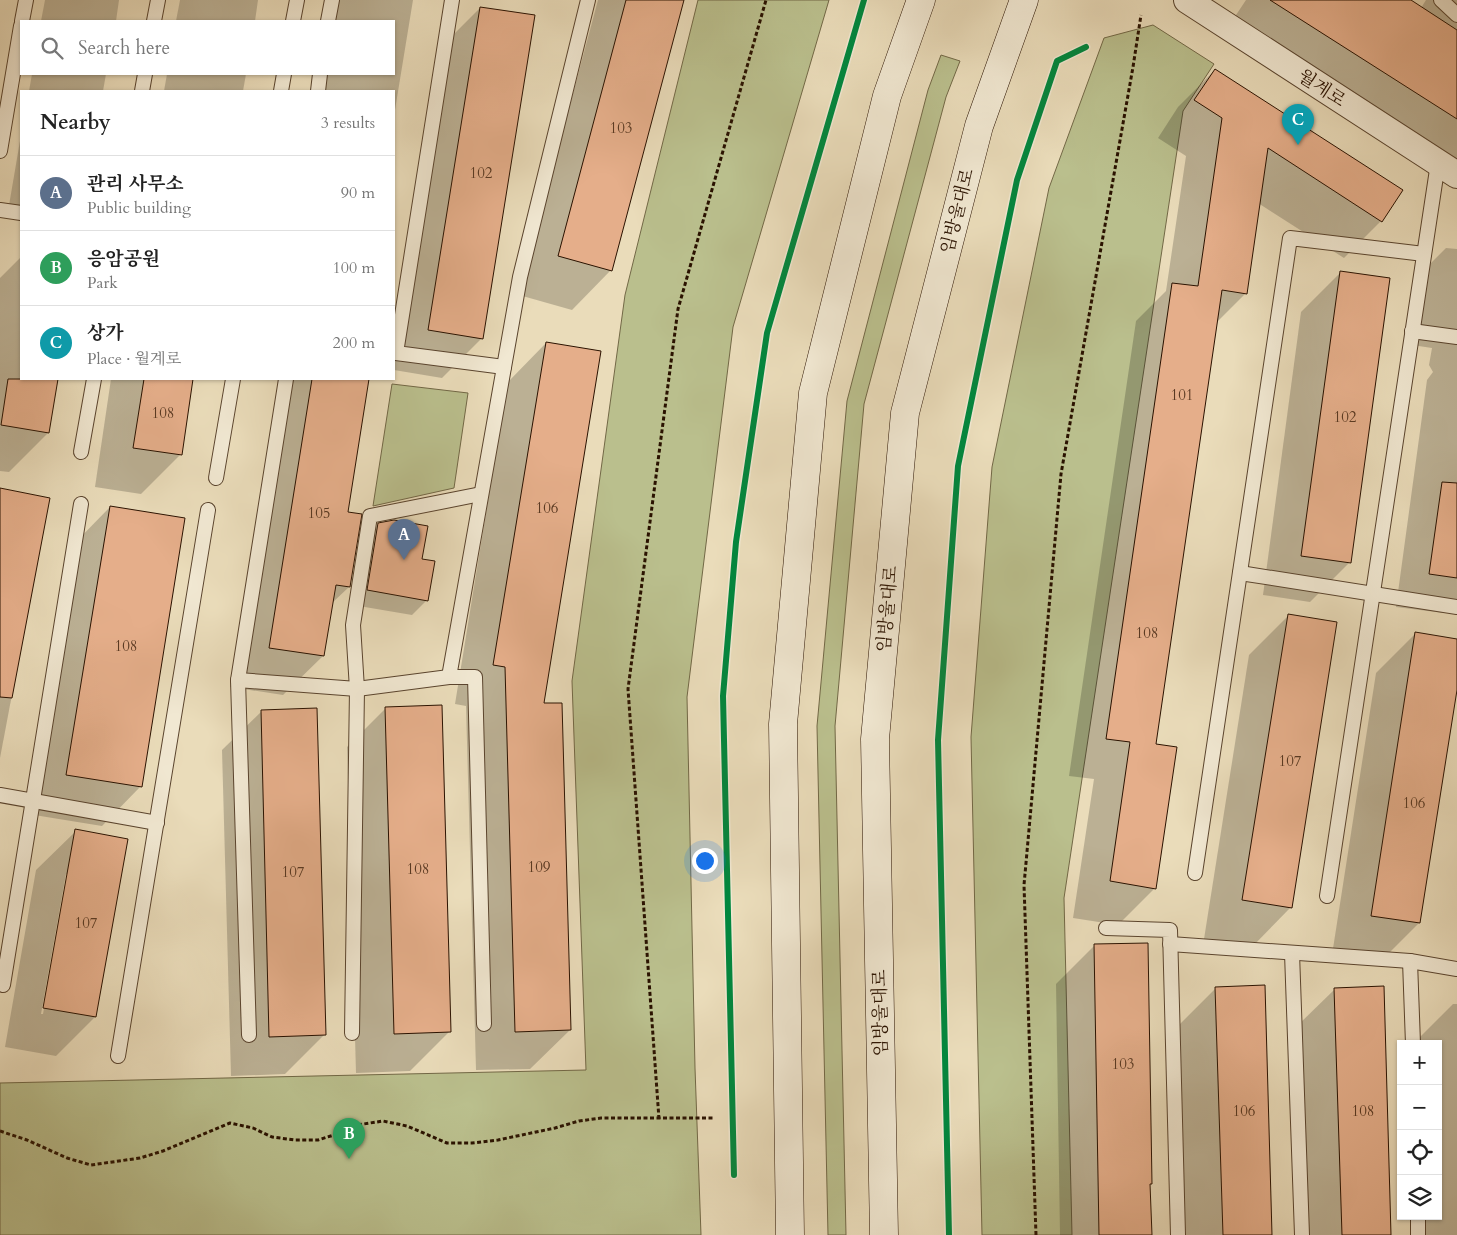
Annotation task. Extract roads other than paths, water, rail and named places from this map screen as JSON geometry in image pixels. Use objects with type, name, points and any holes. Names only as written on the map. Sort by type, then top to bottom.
[{"type":"main road","points":[[790,1235],[783,724],[813,393],[887,96],[921,0]]},
{"type":"main road","name":"임방울대로","points":[[884,1235],[876,739],[906,413],[979,126],[1024,0]]},
{"type":"street","name":"월계로","points":[[1187,0],[1447,169]]},
{"type":"lane","points":[[22,20],[26,0]]},
{"type":"lane","points":[[154,20],[158,0]]},
{"type":"lane","points":[[293,20],[297,0]]},
{"type":"lane","points":[[328,20],[332,0]]},
{"type":"lane","points":[[452,0],[398,310],[396,353],[504,367]]},
{"type":"lane","points":[[449,677],[520,277],[588,0]]},
{"type":"lane","points":[[1441,0],[1457,15]]},
{"type":"lane","points":[[0,151],[20,32]]},
{"type":"lane","points":[[142,90],[145,75]]},
{"type":"lane","points":[[282,90],[284,75]]},
{"type":"lane","points":[[318,90],[320,75]]},
{"type":"lane","points":[[1327,896],[1424,254],[1447,169]]},
{"type":"lane","points":[[0,210],[20,213]]},
{"type":"lane","points":[[1195,873],[1290,238],[1424,254]]},
{"type":"lane","points":[[1412,331],[1457,337]]},
{"type":"lane","points":[[81,452],[94,380]]},
{"type":"lane","points":[[216,478],[233,380]]},
{"type":"lane","points":[[248,1035],[238,680],[286,380]]},
{"type":"lane","points":[[352,1033],[357,689],[353,625],[370,516],[481,494]]},
{"type":"lane","points":[[3,985],[81,504]]},
{"type":"lane","points":[[118,1056],[208,510]]},
{"type":"lane","points":[[1240,573],[1457,607]]},
{"type":"lane","points":[[238,680],[357,689],[449,677],[475,677],[484,1024]]},
{"type":"lane","points":[[0,795],[157,823]]},
{"type":"lane","points":[[1106,928],[1170,930],[1178,1235]]},
{"type":"lane","points":[[1170,944],[1410,961],[1457,969]]},
{"type":"lane","points":[[1292,953],[1302,1235]]},
{"type":"lane","points":[[1410,961],[1413,1040]]},
{"type":"lane","points":[[1418,1220],[1418,1235]]},
{"type":"place","name":"상가","points":[[1298,145]]},
{"type":"place","name":"관리 사무소","points":[[404,560]]},
{"type":"place","name":"응암공원","points":[[349,1159]]}]
